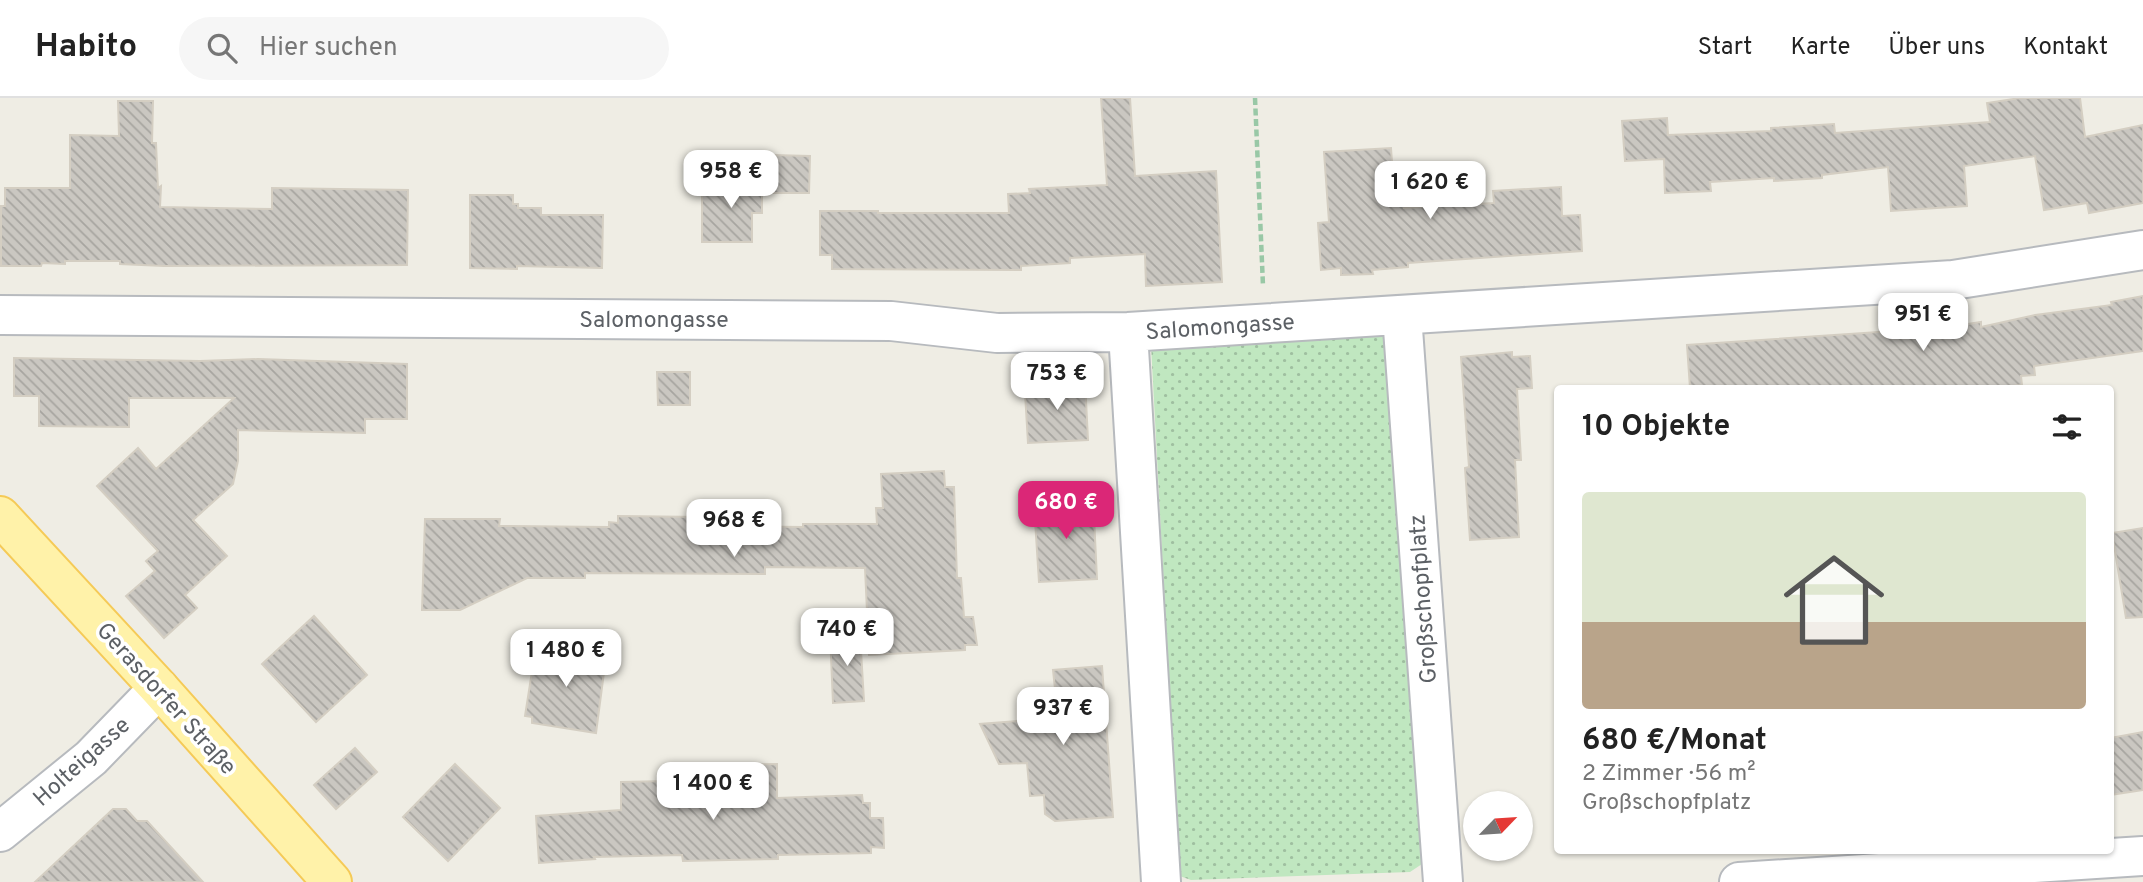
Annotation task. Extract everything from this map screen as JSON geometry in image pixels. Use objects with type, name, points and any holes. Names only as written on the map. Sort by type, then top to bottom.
[{"type":"main road","name":"Gerasdorfer Straße","points":[[0,516],[159,688],[332,882]]},
{"type":"street","name":"Salomongasse","points":[[0,315],[891,321],[996,332],[1128,332],[1953,280],[2143,250]]},
{"type":"street","name":"Großschopfplatz","points":[[1402,315],[1443,882]]},
{"type":"street","points":[[1128,332],[1161,882]]},
{"type":"street","name":"Holteigasse","points":[[0,832],[91,758],[159,688]]},
{"type":"street","points":[[1739,882],[2143,856]]},
{"type":"path","points":[[1255,98],[1264,323]]},
{"type":"green space","points":[[1392,335],[1425,862],[1410,872],[1191,880],[1177,875],[1164,741],[1170,701],[1151,345]]},
{"type":"building","points":[[1101,98],[1130,98],[1135,176],[1216,171],[1222,282],[1146,286],[1145,254],[1070,258],[1070,263],[1021,266],[1021,270],[832,269],[832,255],[820,255],[820,211],[1009,213],[1008,194],[1030,193],[1029,189],[1107,185]]},
{"type":"building","points":[[2020,98],[2080,98],[2085,137],[2143,125],[2143,203],[2089,213],[2087,203],[2044,210],[2035,156],[1964,166],[1967,206],[1891,211],[1888,167],[1822,175],[1822,178],[1710,182],[1711,191],[1665,193],[1664,159],[1625,161],[1622,121],[1667,118],[1668,135],[1771,131],[1771,128],[1834,124],[1835,133],[1990,122],[1987,103]]},
{"type":"building","points":[[118,101],[153,101],[152,143],[156,143],[158,188],[161,186],[160,207],[272,209],[272,188],[408,190],[407,265],[164,266],[120,264],[120,261],[65,261],[65,264],[42,263],[41,266],[1,266],[1,206],[5,206],[5,188],[70,188],[70,135],[119,136]]},
{"type":"building","points":[[1391,148],[1395,206],[1404,208],[1494,203],[1493,191],[1561,187],[1562,216],[1580,215],[1582,251],[1408,263],[1408,267],[1372,270],[1373,274],[1341,275],[1341,268],[1321,270],[1318,223],[1329,222],[1324,152]]},
{"type":"building","points":[[772,155],[810,156],[809,193],[771,193]]},
{"type":"building","points":[[762,177],[762,213],[752,213],[752,242],[702,242],[702,189],[719,189],[719,178]]},
{"type":"building","points":[[470,195],[513,195],[513,204],[518,204],[518,208],[541,208],[541,215],[603,215],[602,268],[470,268]]},
{"type":"building","points":[[2143,296],[2143,351],[2034,366],[2035,375],[2021,376],[2022,385],[1690,385],[1687,345],[1908,330],[1909,333],[1981,322],[1981,327],[2035,315],[2112,305],[2111,302]]},
{"type":"building","points":[[1512,352],[1512,357],[1530,356],[1532,388],[1517,389],[1521,460],[1515,460],[1519,537],[1470,540],[1465,468],[1469,467],[1461,357]]},
{"type":"building","points":[[14,358],[200,361],[258,359],[407,364],[407,419],[365,419],[365,433],[238,430],[238,461],[233,484],[193,520],[227,556],[185,595],[197,608],[164,638],[126,596],[155,571],[146,561],[158,551],[97,486],[138,448],[156,469],[234,398],[129,398],[129,427],[39,426],[39,396],[14,396]]},
{"type":"building","points":[[657,372],[690,372],[690,405],[658,405]]},
{"type":"building","points":[[1085,380],[1088,440],[1028,443],[1025,393],[1037,392],[1037,383]]},
{"type":"building","points":[[944,471],[945,487],[954,487],[957,578],[961,578],[964,617],[973,617],[977,645],[965,645],[965,650],[869,655],[865,568],[765,567],[765,574],[585,573],[585,578],[527,578],[460,610],[422,610],[425,519],[500,519],[499,526],[609,527],[609,522],[618,523],[618,516],[703,517],[702,526],[803,527],[803,524],[877,524],[876,508],[883,508],[881,474]]},
{"type":"building","points":[[1090,498],[1091,518],[1094,517],[1097,579],[1039,582],[1036,501]]},
{"type":"building","points":[[2143,528],[2143,617],[2126,618],[2114,533]]},
{"type":"building","points":[[314,616],[367,675],[316,722],[262,664]]},
{"type":"building","points":[[830,634],[860,634],[864,701],[833,703]]},
{"type":"building","points":[[536,646],[606,657],[596,733],[532,723],[532,717],[525,716]]},
{"type":"building","points":[[1102,666],[1113,817],[1055,821],[1045,814],[1044,795],[1030,796],[1027,763],[999,764],[980,724],[1042,719],[1040,696],[1055,689],[1053,670]]},
{"type":"building","points":[[2143,732],[2143,790],[2114,794],[2114,737]]},
{"type":"building","points":[[355,748],[377,772],[336,809],[314,785]]},
{"type":"building","points":[[455,764],[500,808],[448,861],[403,817]]},
{"type":"building","points":[[777,764],[777,798],[862,795],[863,803],[870,803],[870,818],[883,818],[884,848],[871,847],[871,853],[778,855],[778,859],[683,861],[682,855],[594,857],[595,859],[539,863],[536,816],[621,810],[621,782],[717,780],[716,765]]},
{"type":"building","points":[[113,809],[126,809],[137,821],[147,821],[203,882],[35,882]]}]
